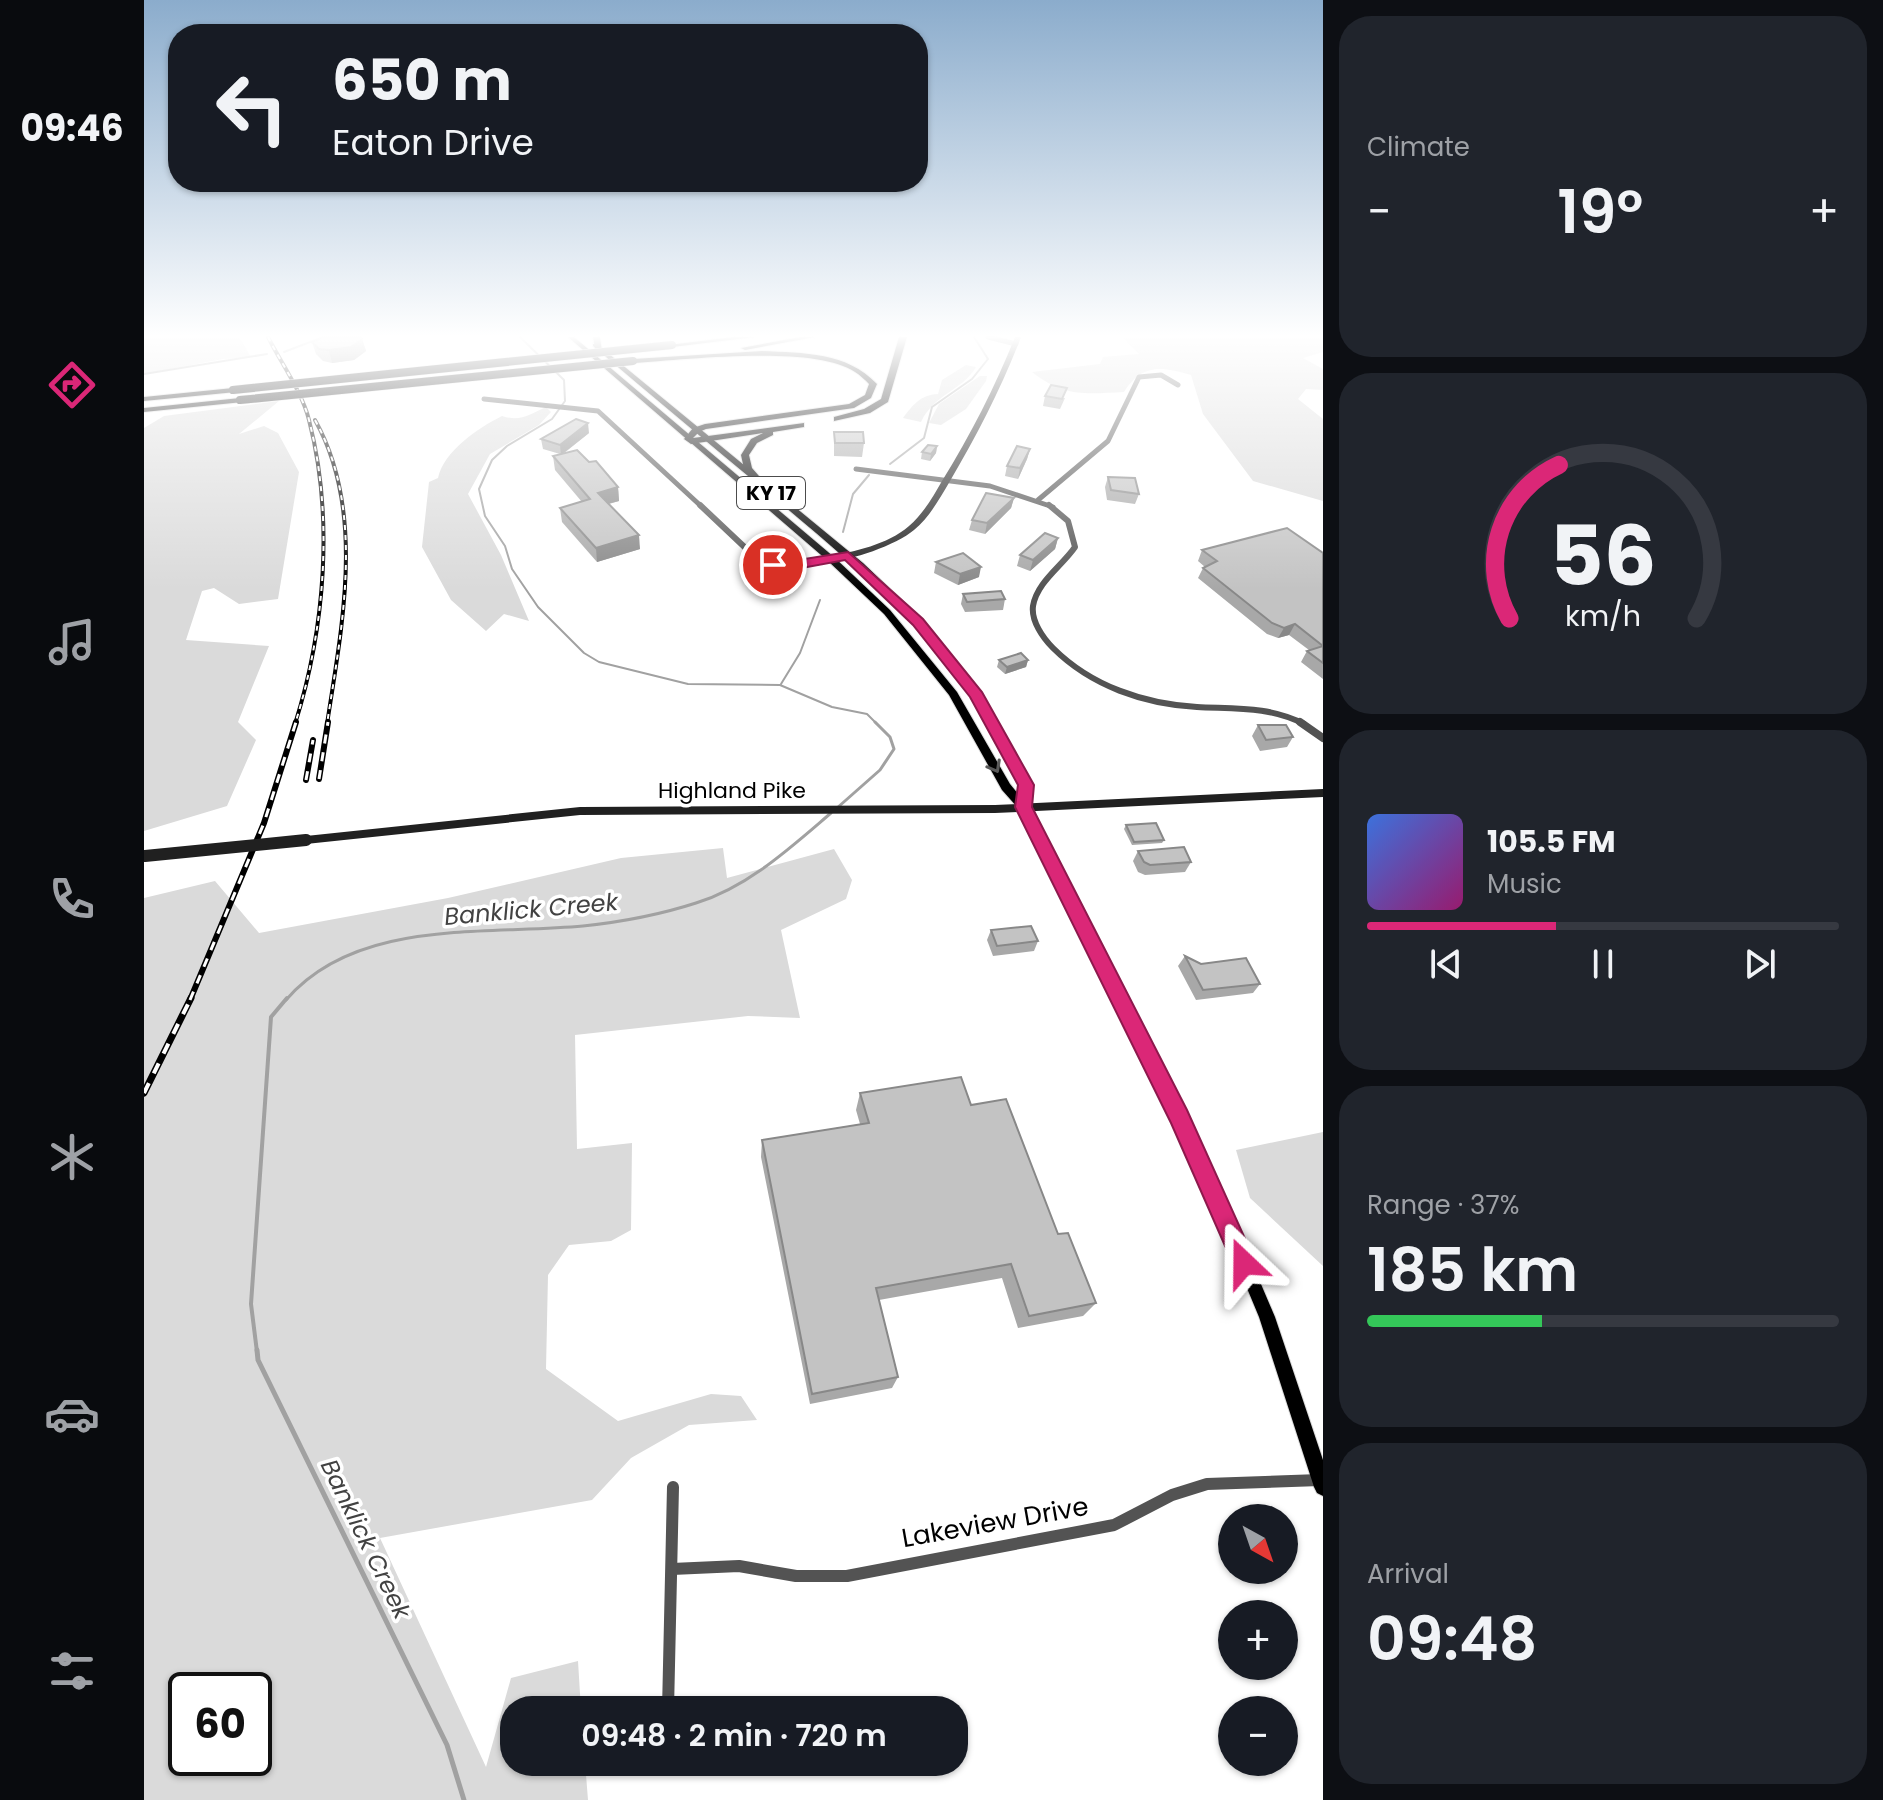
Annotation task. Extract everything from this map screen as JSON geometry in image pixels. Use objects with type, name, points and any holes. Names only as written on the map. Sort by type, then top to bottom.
[{"type":"highway","points":[[690,440],[696,430],[760,421]]},
{"type":"highway","points":[[690,440],[811,423]]},
{"type":"highway","points":[[760,483],[745,463],[748,448],[760,437],[791,426]]},
{"type":"main road","name":"KY 17","points":[[668,421],[831,559],[887,612],[928,660],[966,714],[1006,787],[1023,807],[1210,1181],[1267,1317],[1322,1484]]},
{"type":"main road","name":"KY 17","points":[[685,421],[848,556],[906,609],[965,680],[1026,785],[1023,807]]},
{"type":"main road","points":[[831,559],[882,544],[911,529],[945,480],[975,421]]},
{"type":"main road","name":"Highland Pike","points":[[145,856],[528,814],[1023,807],[1323,793]]},
{"type":"street","points":[[610,421],[754,556],[785,567],[831,559]]},
{"type":"street","points":[[1038,500],[1108,441],[1118,421]]},
{"type":"street","points":[[856,469],[911,472],[1038,500],[1065,517],[1075,536],[1069,556],[1042,585],[1033,603],[1037,626],[1064,658],[1116,690],[1154,701],[1196,707],[1264,709],[1296,720],[1323,738]]},
{"type":"street","name":"Lakeview Drive","points":[[672,1569],[739,1566],[796,1576],[847,1576],[1114,1525],[1172,1495],[1207,1484],[1322,1484]]},
{"type":"street","points":[[668,1696],[673,1487]]},
{"type":"shaded area","points":[[156,421],[255,421],[239,434],[264,426],[278,433],[299,472],[278,599],[239,604],[214,588],[202,591],[186,640],[269,646],[238,722],[256,740],[227,806],[144,831],[144,428]]},
{"type":"shaded area","points":[[493,421],[543,421],[490,454],[468,494],[501,555],[529,621],[504,614],[486,631],[451,600],[422,547],[429,482],[438,478],[447,459],[463,441]]},
{"type":"shaded area","points":[[930,421],[947,421],[941,425]]},
{"type":"shaded area","points":[[1208,421],[1323,421],[1323,501],[1253,481]]},
{"type":"shaded area","points":[[723,848],[727,878],[834,849],[852,880],[846,899],[781,930],[800,1018],[748,1016],[575,1035],[577,1149],[632,1143],[631,1230],[611,1241],[569,1245],[548,1275],[546,1369],[618,1421],[711,1394],[741,1396],[757,1420],[689,1425],[631,1458],[592,1500],[380,1538],[486,1767],[500,1717],[500,1776],[586,1776],[588,1800],[144,1800],[144,898],[215,881],[259,933],[448,898],[621,858]]},
{"type":"shaded area","points":[[1323,1132],[1323,1266],[1250,1198],[1236,1150]]},
{"type":"shaded area","points":[[578,1661],[580,1696],[506,1696],[511,1678]]},
{"type":"building","points":[[572,421],[588,423],[560,445],[541,439]]},
{"type":"building","points":[[834,432],[863,432],[864,443],[835,443]]},
{"type":"building","points":[[928,445],[937,446],[931,454],[922,452]]},
{"type":"building","points":[[1017,446],[1030,449],[1020,468],[1007,466]]},
{"type":"building","points":[[577,450],[589,462],[596,461],[618,487],[598,493],[639,535],[596,548],[560,508],[590,499],[553,456]]},
{"type":"building","points":[[1108,477],[1135,478],[1139,494],[1111,490]]},
{"type":"building","points":[[986,493],[1014,498],[987,523],[972,520]]},
{"type":"building","points":[[1287,528],[1323,553],[1323,646],[1295,624],[1284,628],[1272,623],[1203,568],[1217,561],[1202,550]]},
{"type":"building","points":[[1045,533],[1058,538],[1033,560],[1020,555]]},
{"type":"building","points":[[963,553],[981,567],[960,574],[936,562]]},
{"type":"building","points":[[1001,591],[1005,599],[967,602],[963,594]]},
{"type":"building","points":[[1323,646],[1323,663],[1307,651]]},
{"type":"building","points":[[1021,653],[1028,660],[1007,667],[999,660]]},
{"type":"building","points":[[1258,725],[1286,725],[1293,737],[1266,740]]},
{"type":"building","points":[[1156,823],[1164,840],[1134,842],[1126,825]]},
{"type":"building","points":[[1184,847],[1191,862],[1150,865],[1144,862],[1138,851]]},
{"type":"building","points":[[1031,926],[1038,941],[997,946],[991,930]]},
{"type":"building","points":[[1185,956],[1201,964],[1246,958],[1260,984],[1203,990]]},
{"type":"building","points":[[961,1077],[971,1105],[1006,1099],[1058,1234],[1068,1233],[1096,1303],[1029,1316],[1011,1264],[876,1288],[898,1377],[812,1394],[762,1140],[869,1123],[860,1093]]},
{"type":"waterway","name":"Banklick Creek","points":[[549,421],[507,446],[492,460],[479,489],[485,516],[505,546],[512,569],[538,607],[584,653],[599,662],[688,684],[780,685],[832,707],[867,714],[890,737],[894,749],[880,770],[837,808]]},
{"type":"waterway","points":[[890,464],[924,438],[928,421]]},
{"type":"waterway","points":[[843,532],[853,494],[869,475]]},
{"type":"waterway","points":[[781,684],[800,653],[820,600]]},
{"type":"waterway","name":"Banklick Creek","points":[[286,1000],[315,974],[348,955],[385,943],[465,932],[597,924],[696,903],[751,877],[831,813]]},
{"type":"waterway","name":"Banklick Creek","points":[[257,1352],[251,1304],[271,1017],[287,998]]},
{"type":"waterway","name":"Banklick Creek","points":[[257,1350],[258,1360],[447,1745],[464,1800]]},
{"type":"railway","points":[[295,724],[313,650],[323,573],[322,495],[309,421]]},
{"type":"railway","points":[[315,421],[331,455],[345,530],[343,609],[327,724]]},
{"type":"railway","points":[[190,1000],[264,823],[296,722]]},
{"type":"railway","points":[[319,779],[328,722]]},
{"type":"railway","points":[[306,780],[313,740]]},
{"type":"railway","points":[[144,1093],[191,998]]},
{"type":"route","points":[[773,565],[785,567],[848,556],[931,636],[976,695],[1026,785],[1023,807],[1180,1117],[1244,1263]]}]
